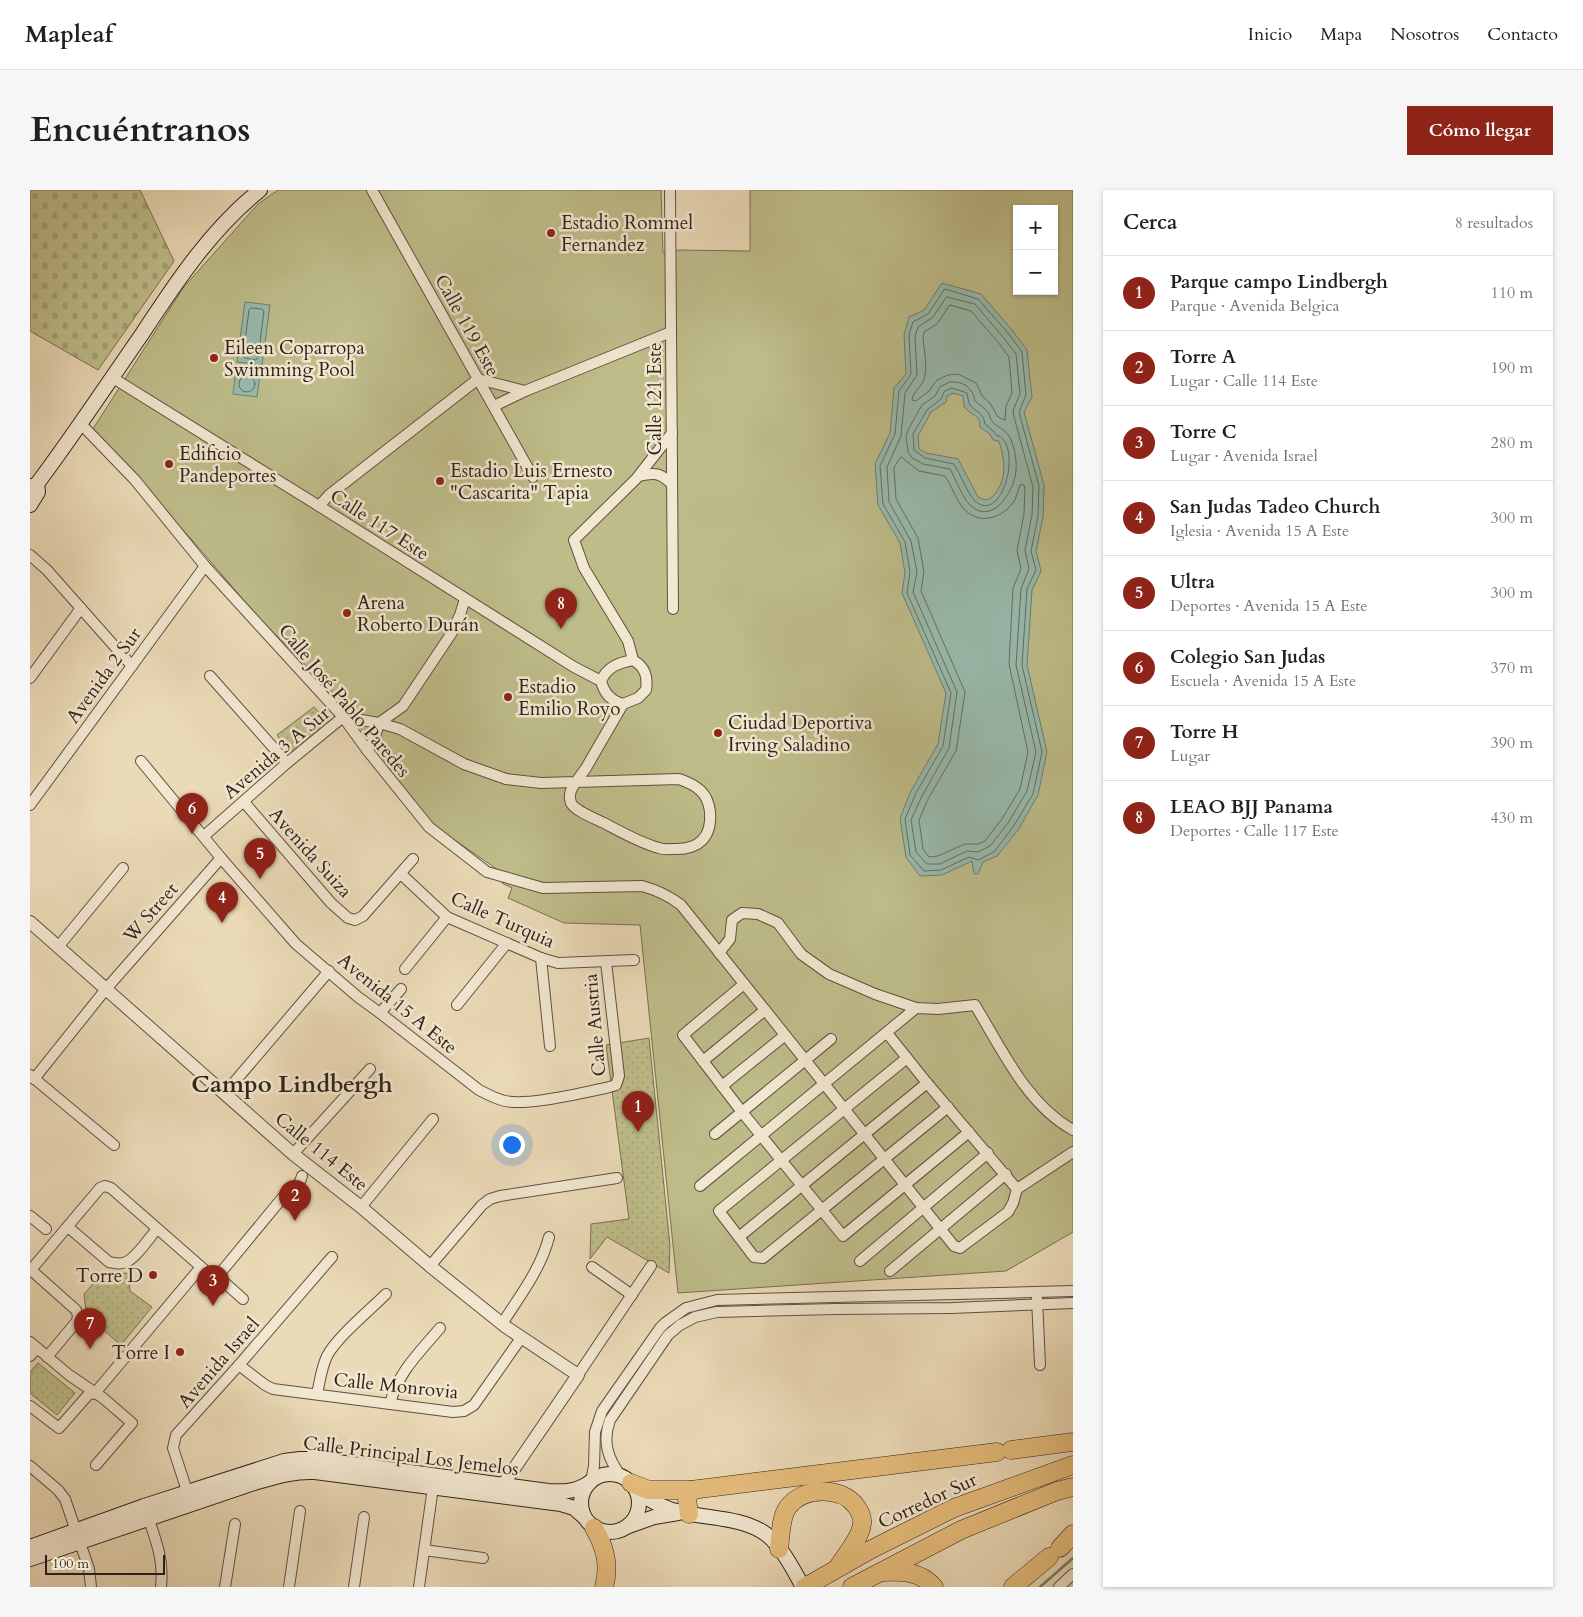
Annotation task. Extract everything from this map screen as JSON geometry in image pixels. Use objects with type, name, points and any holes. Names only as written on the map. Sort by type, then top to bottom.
[{"type":"highway","points":[[630,1484],[648,1490],[691,1490],[1073,1442]]},
{"type":"highway","name":"Corredor Sur","points":[[804,1587],[870,1550],[954,1508],[1073,1465]]},
{"type":"highway","points":[[852,1587],[961,1530],[1073,1486]]},
{"type":"highway","points":[[685,1513],[687,1499],[691,1490]]},
{"type":"highway","points":[[779,1548],[787,1509],[800,1496],[829,1492],[845,1496],[852,1501],[860,1512],[862,1522],[859,1535],[837,1569]]},
{"type":"highway","points":[[589,1522],[604,1549],[607,1564],[604,1587]]},
{"type":"highway","points":[[1013,1587],[1055,1553],[1073,1534]]},
{"type":"highway","points":[[878,1572],[912,1573],[926,1579],[934,1587]]},
{"type":"main road","points":[[30,505],[38,492],[34,486],[81,424],[176,283],[201,249],[246,195],[260,190]]},
{"type":"main road","name":"Calle Principal Los Jemelos","points":[[30,1559],[79,1536],[189,1498],[284,1461],[300,1459],[446,1477],[525,1499],[568,1506],[574,1508],[589,1522]]},
{"type":"main road","name":"Calle Principal Los Jemelos","points":[[189,1498],[300,1471],[433,1487],[503,1485],[562,1492],[578,1490],[590,1482]]},
{"type":"main road","points":[[421,1474],[433,1487],[446,1477]]},
{"type":"main road","points":[[685,1513],[654,1517],[614,1532],[607,1532],[589,1522],[581,1507],[581,1498],[590,1482],[609,1474],[630,1484],[658,1505],[685,1513],[738,1522],[753,1527],[765,1534],[779,1548],[804,1587]]},
{"type":"main road","points":[[628,1527],[637,1514],[639,1499],[630,1484]]},
{"type":"main road","name":"Calle Principal Los Jemelos","points":[[30,1547],[79,1536]]},
{"type":"street","name":"Calle 119 Este","points":[[372,190],[533,476]]},
{"type":"street","name":"Calle 121 Este","points":[[670,190],[673,608]]},
{"type":"street","points":[[494,406],[525,391],[671,332]]},
{"type":"street","name":"Calle 117 Este","points":[[113,378],[574,668],[601,681]]},
{"type":"street","points":[[319,506],[329,495],[478,379],[525,391]]},
{"type":"street","name":"Calle José Pablo Paredes","points":[[81,424],[135,480],[205,566],[343,717],[429,827],[487,872],[543,888],[642,886],[656,889],[681,905],[719,952]]},
{"type":"street","points":[[633,660],[628,641],[584,568],[574,540],[639,476],[672,433]]},
{"type":"street","points":[[639,476],[650,473],[662,475],[672,484]]},
{"type":"street","points":[[30,555],[47,570],[132,666]]},
{"type":"street","name":"Avenida 2 Sur","points":[[30,806],[205,566]]},
{"type":"street","points":[[367,750],[374,740],[379,723],[403,706],[450,634],[460,615],[465,599]]},
{"type":"street","points":[[30,678],[81,608]]},
{"type":"street","points":[[633,660],[642,665],[646,674],[646,690],[638,698],[623,704],[615,702],[603,688],[601,681],[604,674],[620,662],[633,660]]},
{"type":"street","points":[[210,676],[287,763]]},
{"type":"street","points":[[576,782],[623,704]]},
{"type":"street","name":"Avenida 3 A Sur","points":[[204,836],[343,717],[379,723],[400,729],[464,764],[506,779],[541,783],[679,779],[695,784],[705,794],[710,807],[711,820],[707,835],[698,845],[682,849],[660,849],[574,808],[571,803],[570,790],[576,782]]},
{"type":"street","name":"Avenida 15 A Este","points":[[141,761],[221,858],[296,944],[330,971],[358,998],[479,1090],[504,1101],[524,1102],[616,1085]]},
{"type":"street","name":"Avenida Suiza","points":[[244,802],[331,903],[348,918],[355,920],[363,916],[401,874]]},
{"type":"street","name":"W Street","points":[[32,1077],[221,858]]},
{"type":"street","points":[[401,874],[413,859]]},
{"type":"street","points":[[58,947],[123,868]]},
{"type":"street","name":"Calle Turquia","points":[[401,874],[447,917],[541,958],[558,963],[634,960]]},
{"type":"street","points":[[1073,1130],[1046,1110],[1015,1074],[975,1005],[938,1009],[916,1008],[875,994],[829,974],[801,954],[778,923],[758,914],[742,912],[732,920],[730,939],[719,952],[784,1036],[865,1133],[954,1246],[964,1247],[1008,1212],[1017,1189],[1073,1152]]},
{"type":"street","points":[[405,969],[447,917]]},
{"type":"street","name":"Calle 114 Este","points":[[30,922],[293,1154],[306,1172],[361,1207],[502,1324],[578,1375]]},
{"type":"street","points":[[457,1005],[507,943]]},
{"type":"street","points":[[541,958],[550,1046]]},
{"type":"street","name":"Calle Austria","points":[[606,962],[619,1076],[616,1085]]},
{"type":"street","points":[[225,1093],[330,971]]},
{"type":"street","points":[[744,984],[683,1035],[742,1112],[843,1236],[970,1132]]},
{"type":"street","points":[[380,1013],[401,989]]},
{"type":"street","points":[[700,1186],[916,1008]]},
{"type":"street","points":[[703,1061],[765,1010]]},
{"type":"street","points":[[887,1033],[1017,1189]]},
{"type":"street","points":[[722,1086],[784,1036]]},
{"type":"street","points":[[715,1134],[831,1039]]},
{"type":"street","points":[[907,1058],[719,1211],[754,1256],[763,1258],[948,1107]]},
{"type":"street","points":[[293,1154],[370,1069]]},
{"type":"street","points":[[32,1077],[114,1145]]},
{"type":"street","points":[[739,1237],[927,1083]]},
{"type":"street","points":[[361,1207],[433,1119]]},
{"type":"street","points":[[860,1260],[988,1153]]},
{"type":"street","points":[[215,1274],[222,1271],[288,1191],[289,1185],[306,1172]]},
{"type":"street","points":[[890,1271],[1006,1174]]},
{"type":"street","points":[[430,1266],[482,1205],[490,1199],[617,1178]]},
{"type":"street","points":[[47,1357],[77,1321],[78,1315],[76,1310],[30,1271],[100,1188],[105,1186],[111,1188],[201,1267],[215,1274],[243,1299]]},
{"type":"street","points":[[30,1216],[46,1229]]},
{"type":"street","points":[[68,1227],[109,1262],[118,1264],[125,1263],[130,1259],[157,1229]]},
{"type":"street","points":[[502,1324],[537,1269],[546,1252],[549,1238]]},
{"type":"street","name":"Avenida Israel","points":[[189,1498],[173,1448],[176,1435],[240,1365],[332,1257]]},
{"type":"street","points":[[525,1499],[506,1492],[502,1488],[503,1485],[651,1266]]},
{"type":"street","points":[[30,1406],[59,1428],[88,1395],[95,1393],[201,1267]]},
{"type":"street","points":[[592,1267],[632,1295]]},
{"type":"street","points":[[590,1482],[594,1466],[595,1432],[602,1411],[660,1328],[686,1308],[717,1300],[1073,1291]]},
{"type":"street","points":[[1037,1292],[1040,1365]]},
{"type":"street","points":[[318,1394],[321,1371],[335,1344],[386,1294]]},
{"type":"street","points":[[944,1295],[944,1308]]},
{"type":"street","points":[[630,1484],[612,1464],[606,1450],[608,1426],[668,1335],[680,1325],[695,1317],[717,1312],[836,1308],[944,1308],[1073,1302]]},
{"type":"street","points":[[390,1404],[394,1387],[404,1369],[440,1328]]},
{"type":"street","name":"Calle Monrovia","points":[[240,1365],[265,1385],[273,1388],[464,1412],[474,1405],[521,1338]]},
{"type":"street","points":[[32,1349],[47,1357],[132,1423],[96,1465]]},
{"type":"street","points":[[30,1466],[58,1490],[65,1499],[91,1576],[91,1587]]},
{"type":"street","points":[[419,1587],[433,1487]]},
{"type":"street","points":[[289,1587],[300,1511]]},
{"type":"street","points":[[146,1513],[162,1561],[161,1587]]},
{"type":"street","points":[[354,1587],[364,1517]]},
{"type":"street","points":[[226,1587],[235,1524]]},
{"type":"street","points":[[424,1550],[483,1558]]},
{"type":"street","points":[[1059,1587],[1073,1574]]},
{"type":"street","points":[[1067,1587],[1073,1582]]},
{"type":"green space","points":[[30,190],[140,190],[174,261],[98,370],[30,331]]},
{"type":"green space","name":"Ciudad Deportiva Irving Saladino","points":[[278,190],[661,190],[663,253],[679,250],[750,251],[750,190],[1073,190],[1073,1232],[1006,1271],[678,1293],[640,925],[564,923],[508,898],[512,888],[502,883],[504,874],[433,825],[376,756],[351,711],[259,618],[193,541],[91,432],[183,288],[258,204]]},
{"type":"green space","points":[[314,707],[329,722],[291,755],[277,735]]},
{"type":"green space","points":[[649,1038],[670,1246],[669,1273],[607,1237],[590,1259],[591,1224],[629,1219],[606,1045]]},
{"type":"green space","points":[[128,1273],[130,1291],[152,1307],[121,1345],[101,1328],[85,1329],[87,1321],[84,1294],[101,1275]]},
{"type":"green space","points":[[38,1363],[75,1393],[57,1415],[30,1393],[30,1372]]},
{"type":"water","points":[[942,283],[981,294],[1027,350],[1032,397],[1024,412],[1044,485],[1043,517],[1036,551],[1041,571],[1032,590],[1027,665],[1047,752],[1038,795],[1018,830],[997,856],[983,862],[978,874],[974,874],[972,861],[942,875],[920,876],[906,857],[900,818],[911,791],[938,744],[946,693],[902,593],[905,573],[900,543],[878,505],[875,464],[890,433],[894,388],[906,374],[904,335],[909,317],[924,310]],"holes":[[[953,393],[963,396],[966,409],[976,416],[980,422],[980,427],[990,434],[993,440],[999,441],[1001,448],[1004,463],[1003,478],[997,491],[987,500],[978,497],[958,459],[926,453],[919,449],[918,436],[931,412],[946,402],[947,396]]]},
{"type":"water","points":[[245,302],[270,305],[262,365],[237,362]]},
{"type":"water","points":[[236,370],[260,373],[257,397],[233,394]]},
{"type":"waterway","points":[[1040,1587],[1073,1558]]},
{"type":"place","name":"Estadio Rommel Fernandez","points":[[551,233]]},
{"type":"place","name":"Eileen Coparropa Swimming Pool","points":[[214,358]]},
{"type":"place","name":"Edificio Pandeportes","points":[[169,464]]},
{"type":"place","name":"Estadio Luis Ernesto \"Cascarita\" Tapia","points":[[440,481]]},
{"type":"place","name":"Arena Roberto Durán","points":[[347,613]]},
{"type":"place","name":"LEAO BJJ Panama","points":[[561,629]]},
{"type":"place","name":"Estadio Emilio Royo","points":[[508,697]]},
{"type":"place","name":"Ciudad Deportiva Irving Saladino","points":[[718,733]]},
{"type":"place","name":"Colegio San Judas","points":[[192,834]]},
{"type":"place","name":"Ultra","points":[[260,879]]},
{"type":"place","name":"San Judas Tadeo Church","points":[[222,923]]},
{"type":"place","name":"Parque campo Lindbergh","points":[[638,1132]]},
{"type":"place","name":"Torre A","points":[[295,1221]]},
{"type":"place","name":"Torre D","points":[[153,1275]]},
{"type":"place","name":"Torre C","points":[[213,1306]]},
{"type":"place","name":"Torre H","points":[[90,1349]]},
{"type":"place","name":"Torre I","points":[[180,1352]]},
{"type":"district","name":"Campo Lindbergh","points":[[292,1084]]}]
